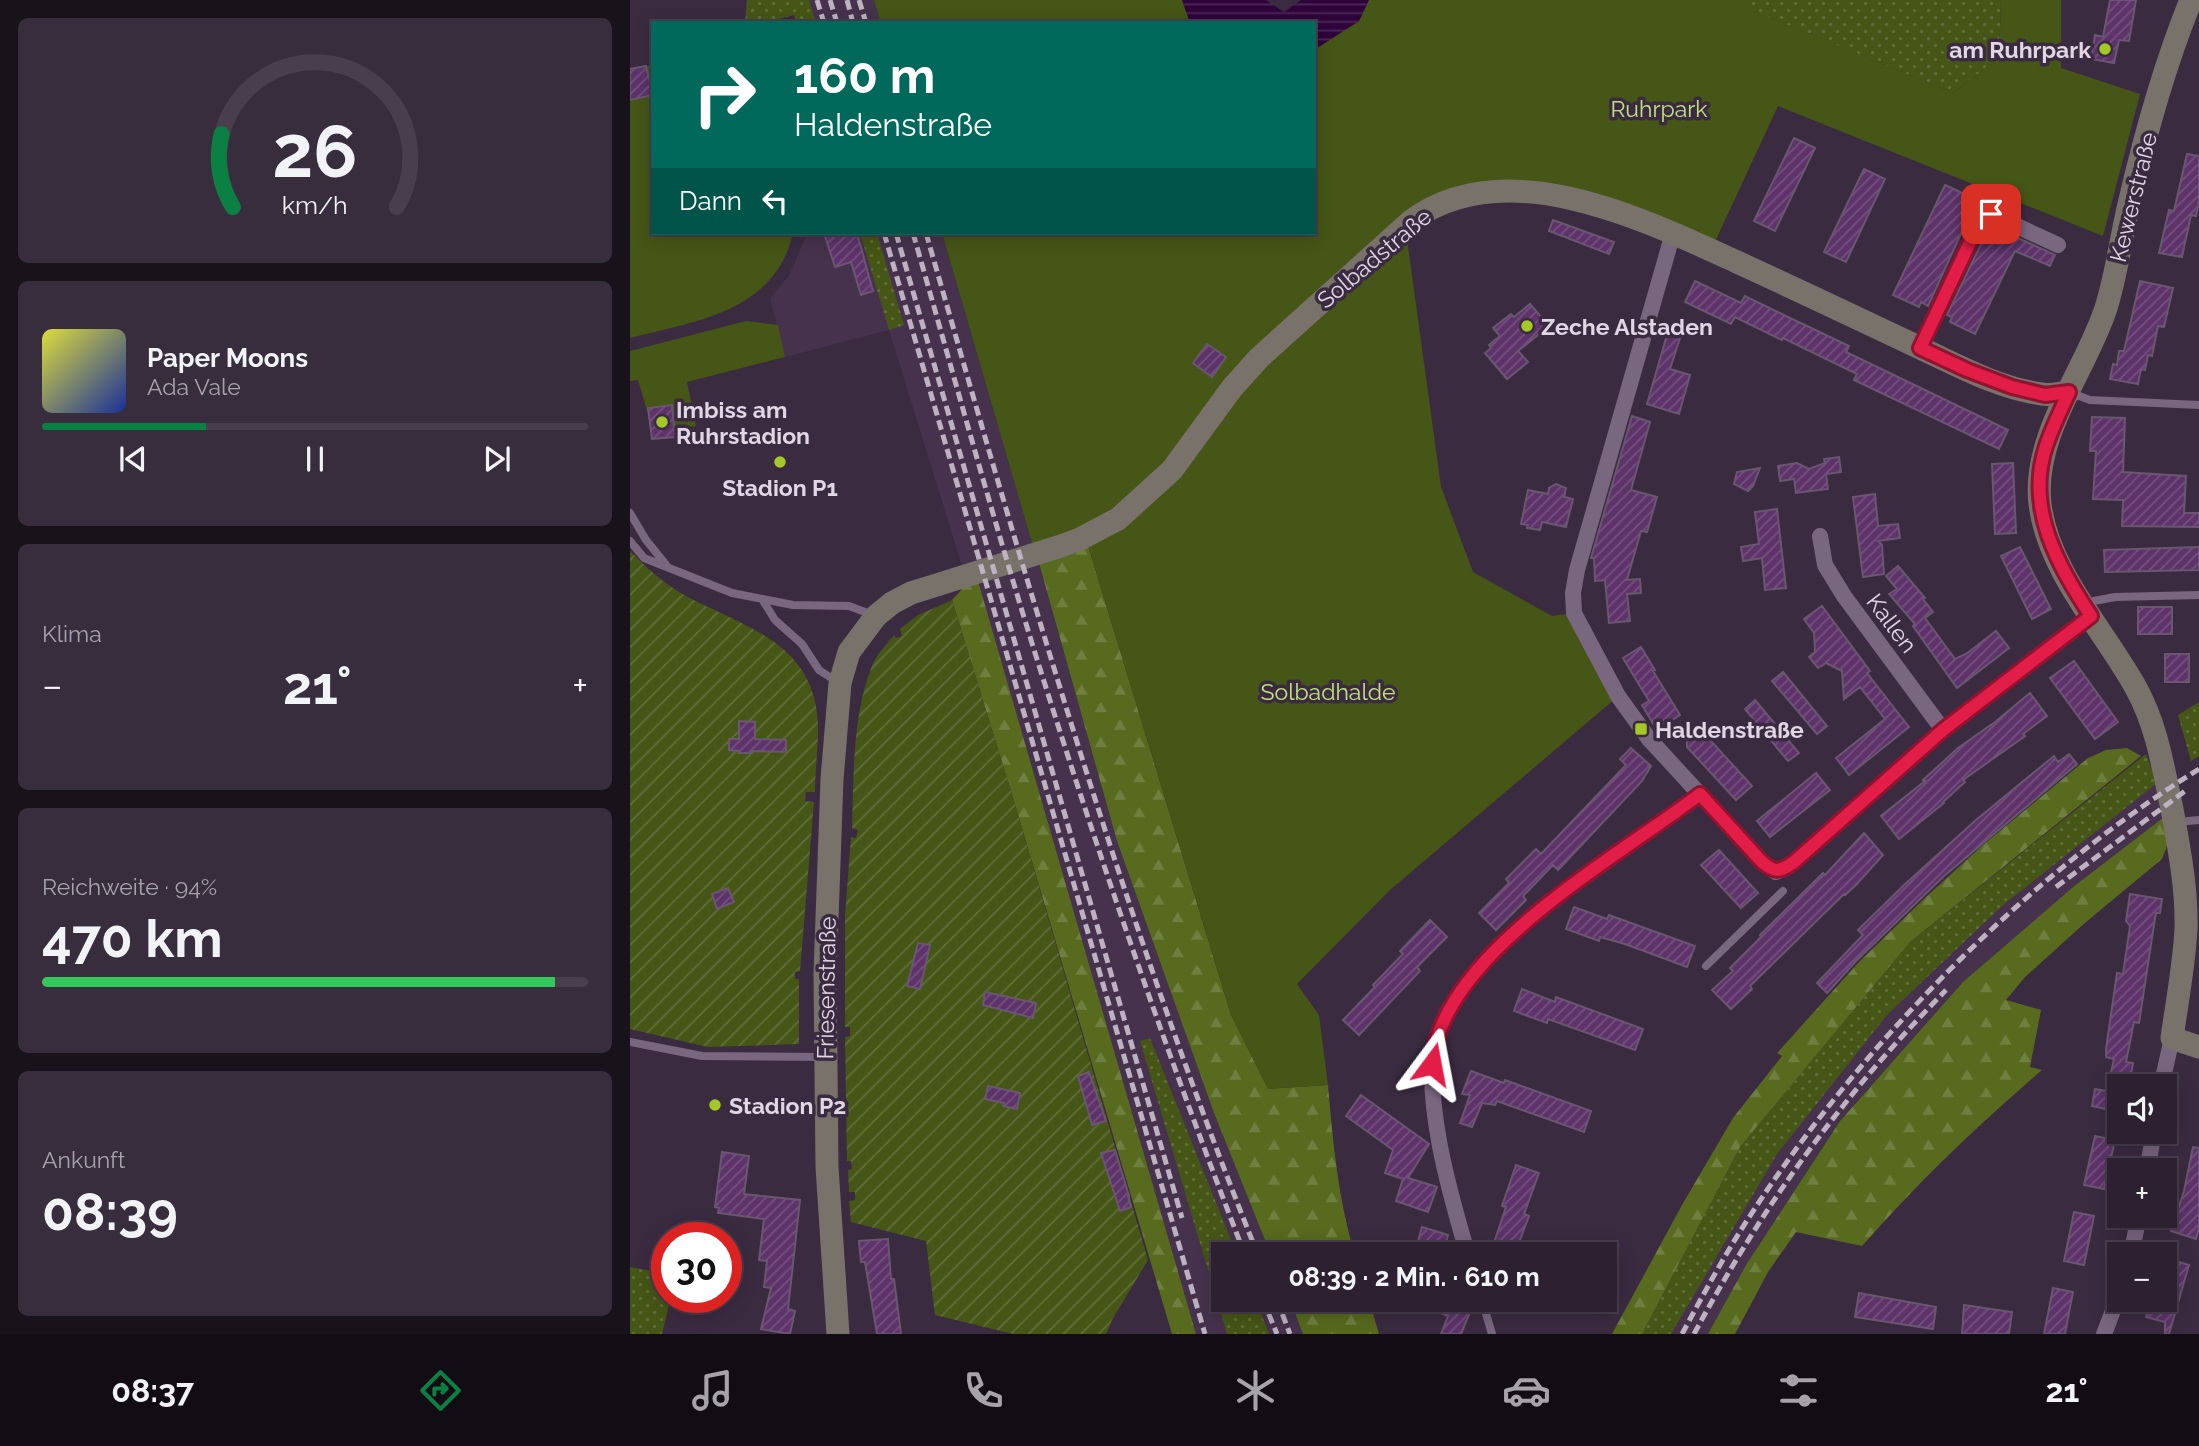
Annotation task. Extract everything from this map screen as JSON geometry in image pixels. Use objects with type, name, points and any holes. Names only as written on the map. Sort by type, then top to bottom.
[{"type":"street","name":"Kewerstraße","points":[[2164,1074],[2172,1038],[2186,915],[2181,858],[2174,822],[2149,714],[2134,684],[2053,550],[2040,503],[2040,475],[2044,453],[2106,307],[2138,165],[2191,0]]},
{"type":"street","name":"Solbadstraße","points":[[1060,546],[1110,525],[1142,499],[1172,470],[1232,388],[1259,358],[1424,212],[1447,202],[1482,194],[1542,194],[1588,201],[1673,233],[1967,370],[2012,387],[2045,395],[2069,392]]},
{"type":"street","points":[[1920,348],[1981,219],[1991,214],[2058,245]]},
{"type":"street","points":[[1673,233],[1581,553],[1573,601],[1574,612],[1618,695],[1649,739],[1762,862],[1776,872],[1794,862],[1943,730],[2087,610]]},
{"type":"street","name":"Kallen","points":[[1820,536],[1825,565],[1844,596],[1943,730]]},
{"type":"street","name":"Friesenstraße","points":[[838,1334],[827,1167],[824,974],[840,683],[849,652],[876,616],[892,603],[933,585],[1019,561],[1060,546]]},
{"type":"street","points":[[1464,1242],[1448,1184],[1434,1098],[1433,1056],[1447,1015],[1475,974],[1548,903],[1700,794]]},
{"type":"street","points":[[2172,1038],[2199,1047]]},
{"type":"street","points":[[2104,1334],[2112,1312]]},
{"type":"lane","points":[[2069,392],[2090,400],[2199,405]]},
{"type":"lane","points":[[630,513],[646,540],[668,568]]},
{"type":"lane","points":[[630,541],[645,558],[732,593],[793,605],[849,606],[876,616]]},
{"type":"lane","points":[[2087,610],[2115,597],[2199,594]]},
{"type":"lane","points":[[762,599],[775,620],[802,644],[819,670],[840,683]]},
{"type":"lane","points":[[2174,822],[2199,820]]},
{"type":"lane","points":[[1706,966],[1783,891]]},
{"type":"lane","points":[[630,1042],[702,1056],[825,1057]]},
{"type":"lane","points":[[1486,1312],[1492,1334]]},
{"type":"shaded area","points":[[789,0],[874,0],[880,21],[795,21]]},
{"type":"shaded area","points":[[1182,0],[1266,0],[1284,12],[1301,0],[1369,0],[1359,21],[1316,49],[1316,21],[1189,21]]},
{"type":"shaded area","points":[[806,235],[943,235],[1034,550],[964,572],[889,330],[785,357],[770,298],[789,276]]},
{"type":"shaded area","points":[[1037,556],[1117,841],[1214,1113],[1266,1242],[1232,1242],[1150,1038],[1141,1041],[1211,1279],[1211,1312],[1221,1312],[1227,1334],[1196,1334],[976,574]]},
{"type":"shaded area","points":[[2146,754],[2168,814],[2073,887],[1963,982],[1840,1120],[1746,1265],[1708,1334],[1642,1334],[1740,1147]]},
{"type":"shaded area","points":[[1261,1312],[1295,1312],[1303,1334],[1269,1334]]},
{"type":"green space","points":[[747,0],[809,0],[815,21],[796,21],[794,15],[771,21],[745,21]]},
{"type":"green space","points":[[874,0],[1182,0],[1189,21],[880,21]]},
{"type":"green space","name":"Ruhrpark","points":[[1369,0],[1743,0],[1742,6],[1953,93],[1999,58],[2001,0],[2061,0],[2061,68],[2140,94],[2103,236],[1778,106],[1713,246],[1519,191],[1408,219],[1131,505],[1034,550],[943,235],[1316,235],[1316,49],[1359,21]]},
{"type":"green space","points":[[1743,0],[2001,0],[1999,58],[1953,93],[1741,6]]},
{"type":"green space","points":[[651,65],[651,235],[792,235],[784,259],[769,280],[751,296],[730,309],[706,318],[630,338],[630,69]]},
{"type":"green space","name":"Solbadhalde","points":[[1406,232],[1441,487],[1473,572],[1552,616],[1574,613],[1616,698],[1390,890],[1297,984],[1319,1015],[1328,1085],[1268,1089],[1231,1015],[1086,539],[1104,531],[1261,361]]},
{"type":"green space","points":[[861,235],[878,235],[904,325],[889,330]]},
{"type":"green space","points":[[746,321],[778,325],[785,357],[687,382],[696,426],[654,434],[638,380],[630,381],[630,351]]},
{"type":"green space","points":[[1086,539],[1231,1015],[1268,1089],[1328,1085],[1340,1192],[1351,1242],[1266,1242],[1214,1113],[1117,841],[1037,556]]},
{"type":"green space","points":[[630,551],[653,573],[679,592],[765,636],[799,666],[810,687],[817,712],[818,741],[815,792],[806,792],[805,801],[814,802],[800,971],[795,972],[795,979],[799,979],[799,1044],[708,1047],[630,1029]]},
{"type":"green space","points":[[976,574],[1196,1334],[1172,1334],[952,600]]},
{"type":"green space","points":[[952,600],[1014,801],[1148,1260],[1106,1334],[1013,1334],[935,1315],[926,1241],[851,1222],[849,1201],[855,1200],[855,1192],[849,1192],[848,1170],[852,1169],[851,1161],[847,1161],[845,1037],[850,1036],[850,1027],[845,1027],[845,916],[851,837],[856,838],[858,830],[852,828],[857,725],[865,685],[882,650],[894,635],[896,638],[902,636],[900,629],[918,615]]},
{"type":"green space","points":[[2199,702],[2199,756],[2191,761],[2178,715]]},
{"type":"green space","points":[[2127,748],[2141,756],[1910,942],[1740,1147],[1642,1334],[1612,1334],[1733,1118],[1782,1056],[1777,1053],[1859,962],[1983,845],[2088,758],[2106,750]]},
{"type":"green space","points":[[2146,754],[2157,783],[2003,905],[1887,1015],[1777,1154],[1671,1334],[1642,1334],[1740,1147],[1910,942]]},
{"type":"green space","points":[[2168,814],[2173,830],[2162,859],[2025,977],[2006,1000],[2041,1010],[2030,1067],[2042,1070],[1949,1155],[1862,1246],[1796,1232],[1768,1272],[1735,1334],[1708,1334],[1746,1265],[1840,1121],[1963,982],[2073,887]]},
{"type":"green space","points":[[1150,1038],[1232,1242],[1211,1242],[1211,1280],[1140,1041]]},
{"type":"green space","points":[[630,1267],[651,1271],[651,1313],[667,1313],[662,1334],[630,1334]]},
{"type":"green space","points":[[1220,1312],[1261,1312],[1269,1334],[1227,1334]]},
{"type":"green space","points":[[1295,1312],[1373,1312],[1379,1334],[1303,1334]]},
{"type":"building","points":[[2110,0],[2136,0],[2129,41],[2119,40],[2114,63],[2091,59],[2095,35],[2103,37]]},
{"type":"building","points":[[646,66],[651,95],[630,100],[630,69]]},
{"type":"building","points":[[1794,138],[1815,148],[1775,231],[1754,221]]},
{"type":"building","points":[[2187,154],[2199,156],[2199,201],[2196,216],[2191,215],[2182,257],[2159,253],[2169,210],[2174,211]]},
{"type":"building","points":[[1864,169],[1885,179],[1846,262],[1824,252]]},
{"type":"building","points":[[1945,185],[1971,197],[1968,202],[1974,205],[1928,306],[1921,302],[1919,307],[1893,295]]},
{"type":"building","points":[[1553,220],[1614,242],[1609,254],[1549,231]]},
{"type":"building","points":[[1992,226],[2055,255],[2050,266],[2015,251],[1975,334],[1950,322],[1952,317],[1947,315]]},
{"type":"building","points":[[825,235],[858,235],[873,291],[861,295],[851,262],[835,267]]},
{"type":"building","points":[[1695,281],[1741,303],[1745,296],[1849,346],[1846,352],[2008,430],[1999,449],[1854,380],[1857,374],[1783,338],[1782,340],[1735,317],[1731,324],[1685,302]]},
{"type":"building","points":[[2140,281],[2173,288],[2164,327],[2158,326],[2152,356],[2148,355],[2145,370],[2141,369],[2138,384],[2110,379],[2113,364],[2117,365],[2119,351],[2124,351]]},
{"type":"building","points":[[1530,304],[1549,326],[1518,351],[1528,362],[1507,379],[1485,353],[1491,348],[1489,345],[1500,336],[1493,328],[1511,314],[1514,317]]},
{"type":"building","points":[[1669,328],[1682,332],[1670,369],[1690,375],[1679,414],[1647,404]]},
{"type":"building","points":[[1207,344],[1226,357],[1212,377],[1193,363]]},
{"type":"building","name":"Imbiss am Ruhrstadion","points":[[672,405],[675,437],[652,439],[648,408]]},
{"type":"building","points":[[1632,416],[1650,422],[1631,490],[1657,497],[1647,532],[1641,531],[1627,580],[1640,579],[1641,593],[1627,594],[1630,621],[1609,623],[1605,580],[1595,581],[1594,558],[1591,558]]},
{"type":"building","points":[[2092,417],[2125,418],[2123,472],[2186,476],[2184,513],[2199,513],[2199,527],[2122,526],[2123,500],[2093,499],[2096,451],[2090,451]]},
{"type":"building","points":[[1839,457],[1841,472],[1826,474],[1828,489],[1796,493],[1794,479],[1780,481],[1778,466],[1797,463],[1809,469],[1825,463],[1824,459]]},
{"type":"building","points":[[2013,463],[2016,533],[1995,534],[1992,464]]},
{"type":"building","points":[[1760,468],[1753,486],[1748,491],[1734,484],[1737,472]]},
{"type":"building","points":[[1556,484],[1566,488],[1564,497],[1573,499],[1566,527],[1542,522],[1540,530],[1521,524],[1528,490],[1548,494],[1549,488]]},
{"type":"building","points":[[1875,494],[1878,526],[1898,524],[1900,538],[1878,541],[1882,545],[1884,574],[1863,577],[1853,497]]},
{"type":"building","points":[[1777,509],[1786,588],[1765,590],[1762,558],[1743,561],[1741,547],[1759,544],[1755,512]]},
{"type":"building","points":[[2020,547],[2051,609],[2032,619],[2001,556]]},
{"type":"building","points":[[2199,547],[2199,570],[2105,572],[2104,550]]},
{"type":"building","points":[[1898,566],[1925,598],[1923,599],[1933,612],[1925,618],[1955,659],[1996,631],[2009,648],[1957,688],[1913,626],[1915,624],[1889,594],[1897,589],[1886,576]]},
{"type":"building","points":[[1822,606],[1870,671],[1867,673],[1909,727],[1849,775],[1836,758],[1885,719],[1860,687],[1844,699],[1842,671],[1826,663],[1818,668],[1809,657],[1815,652],[1814,633],[1804,619]]},
{"type":"building","points":[[2138,607],[2172,607],[2172,634],[2138,634]]},
{"type":"building","points":[[1641,647],[1680,715],[1657,730],[1642,705],[1649,701],[1623,658]]},
{"type":"building","points":[[2165,654],[2189,654],[2189,682],[2165,682]]},
{"type":"building","points":[[2074,661],[2118,722],[2095,739],[2050,678]]},
{"type":"building","points":[[1783,672],[1827,726],[1817,734],[1772,681]]},
{"type":"building","points":[[2030,693],[2047,716],[2023,734],[2025,736],[1963,780],[1965,782],[1944,803],[1899,839],[1881,816],[1925,781],[1923,780],[1958,748]]},
{"type":"building","points":[[1755,700],[1799,753],[1788,761],[1745,709]]},
{"type":"building","points":[[739,721],[755,722],[755,739],[786,740],[786,752],[739,753],[729,750],[729,739],[739,739]]},
{"type":"building","points":[[1700,729],[1752,786],[1736,800],[1687,747],[1687,742]]},
{"type":"building","points":[[1631,748],[1651,766],[1642,781],[1558,870],[1553,865],[1523,896],[1526,900],[1496,930],[1479,913],[1509,883],[1506,879],[1536,849],[1541,854],[1626,765],[1620,759]]},
{"type":"building","points":[[2069,754],[2077,764],[1944,876],[1856,961],[1827,993],[1817,983],[1863,935],[1858,930],[1904,885],[1976,820],[2054,756],[2058,762]]},
{"type":"building","points":[[1816,773],[1830,790],[1770,837],[1757,821]]},
{"type":"building","points":[[1864,833],[1883,855],[1856,885],[1750,986],[1752,989],[1731,1009],[1712,990],[1733,971],[1730,968],[1760,935],[1823,873],[1825,875]]},
{"type":"building","points":[[1719,850],[1758,893],[1741,908],[1701,865]]},
{"type":"building","points":[[728,888],[734,902],[717,909],[712,894]]},
{"type":"building","points":[[2130,894],[2162,899],[2160,913],[2156,913],[2139,1023],[2134,1022],[2126,1062],[2133,1063],[2131,1074],[2111,1074],[2114,1059],[2106,1057],[2106,1049],[2117,973],[2123,974],[2130,926],[2126,921]]},
{"type":"building","points":[[1574,907],[1607,919],[1609,915],[1695,946],[1687,967],[1625,944],[1600,937],[1599,941],[1566,929]]},
{"type":"building","points":[[1430,920],[1447,937],[1417,967],[1420,971],[1359,1035],[1343,1020],[1375,987],[1373,985],[1403,954],[1400,951]]},
{"type":"building","points":[[918,943],[930,945],[920,989],[907,986]]},
{"type":"building","points":[[1522,989],[1555,1002],[1556,997],[1643,1029],[1635,1050],[1548,1019],[1547,1023],[1514,1011]]},
{"type":"building","points":[[985,992],[1036,1003],[1033,1018],[983,1005]]},
{"type":"building","points":[[1471,1071],[1504,1083],[1505,1080],[1591,1111],[1584,1132],[1497,1101],[1495,1105],[1482,1103],[1472,1127],[1460,1123],[1470,1095],[1462,1094]]},
{"type":"building","points":[[1089,1072],[1106,1121],[1092,1125],[1078,1076]]},
{"type":"building","points":[[988,1086],[1020,1093],[1017,1109],[985,1099]]},
{"type":"building","points":[[2095,1089],[2107,1091],[2107,1109],[2092,1106]]},
{"type":"building","points":[[1361,1095],[1429,1144],[1408,1178],[1437,1187],[1428,1212],[1396,1201],[1403,1179],[1385,1173],[1393,1150],[1346,1116]]},
{"type":"building","points":[[2095,1136],[2107,1138],[2107,1144],[2114,1144],[2111,1158],[2107,1158],[2104,1189],[2084,1185]]},
{"type":"building","points":[[2193,1147],[2199,1148],[2199,1228],[2196,1239],[2171,1231],[2172,1228],[2177,1228],[2177,1213]]},
{"type":"building","points":[[1115,1150],[1131,1207],[1120,1211],[1101,1153]]},
{"type":"building","points":[[722,1152],[749,1156],[744,1194],[800,1200],[788,1309],[795,1311],[790,1334],[761,1329],[771,1288],[764,1287],[767,1261],[759,1260],[764,1219],[718,1213],[719,1208],[715,1207]]},
{"type":"building","points":[[1516,1165],[1539,1173],[1524,1214],[1529,1216],[1519,1242],[1494,1242],[1506,1207],[1502,1206]]},
{"type":"building","points":[[2074,1212],[2094,1216],[2084,1265],[2064,1261]]},
{"type":"building","points":[[1422,1227],[1448,1235],[1446,1242],[1418,1242]]},
{"type":"building","points":[[888,1239],[891,1279],[894,1279],[901,1334],[877,1334],[865,1262],[861,1262],[859,1241]]},
{"type":"building","points":[[2177,1262],[2189,1265],[2177,1306]]},
{"type":"building","points":[[2053,1288],[2073,1292],[2065,1334],[2044,1334]]},
{"type":"building","points":[[1859,1293],[1936,1307],[1933,1329],[1855,1317]]},
{"type":"building","points":[[1964,1305],[2012,1312],[2009,1334],[1962,1334]]},
{"type":"building","points":[[1439,1312],[1470,1312],[1461,1334],[1441,1334],[1448,1316]]},
{"type":"building","points":[[2147,1312],[2175,1312],[2169,1334],[2165,1334],[2165,1322],[2146,1317]]},
{"type":"railway","points":[[817,0],[823,21]]},
{"type":"railway","points":[[830,0],[836,21]]},
{"type":"railway","points":[[847,0],[852,21]]},
{"type":"railway","points":[[859,0],[865,21]]},
{"type":"railway","points":[[885,235],[1205,1334]]},
{"type":"railway","points":[[897,235],[1182,1218]]},
{"type":"railway","points":[[914,235],[1012,579],[1071,765],[1167,1046],[1240,1242]]},
{"type":"railway","points":[[927,235],[1039,620],[1120,876],[1209,1130],[1253,1242]]},
{"type":"railway","points":[[1682,1334],[1739,1233],[1792,1154],[1894,1029],[2008,914],[2070,861],[2199,769]]},
{"type":"railway","points":[[2056,887],[2185,791]]},
{"type":"railway","points":[[1694,1334],[1745,1245],[1802,1160],[1868,1076],[1946,990]]},
{"type":"railway","points":[[1268,1312],[1277,1334]]},
{"type":"railway","points":[[1282,1312],[1290,1334]]},
{"type":"place","name":"am Ruhrpark","points":[[2105,49]]},
{"type":"place","name":"Zeche Alstaden","points":[[1527,326]]},
{"type":"place","name":"Imbiss am Ruhrstadion","points":[[662,422]]},
{"type":"place","name":"Stadion P1","points":[[780,462]]},
{"type":"place","name":"Haldenstraße","points":[[1641,729]]},
{"type":"place","name":"Stadion P2","points":[[715,1105]]},
{"type":"route","points":[[1432,1064],[1439,1032],[1457,998],[1508,939],[1548,903],[1700,794],[1762,862],[1776,872],[1780,871],[1794,862],[1943,730],[2091,616],[2053,550],[2040,503],[2040,475],[2046,446],[2069,392],[2045,395],[2012,387],[1920,348],[1981,219],[1991,214]]}]
